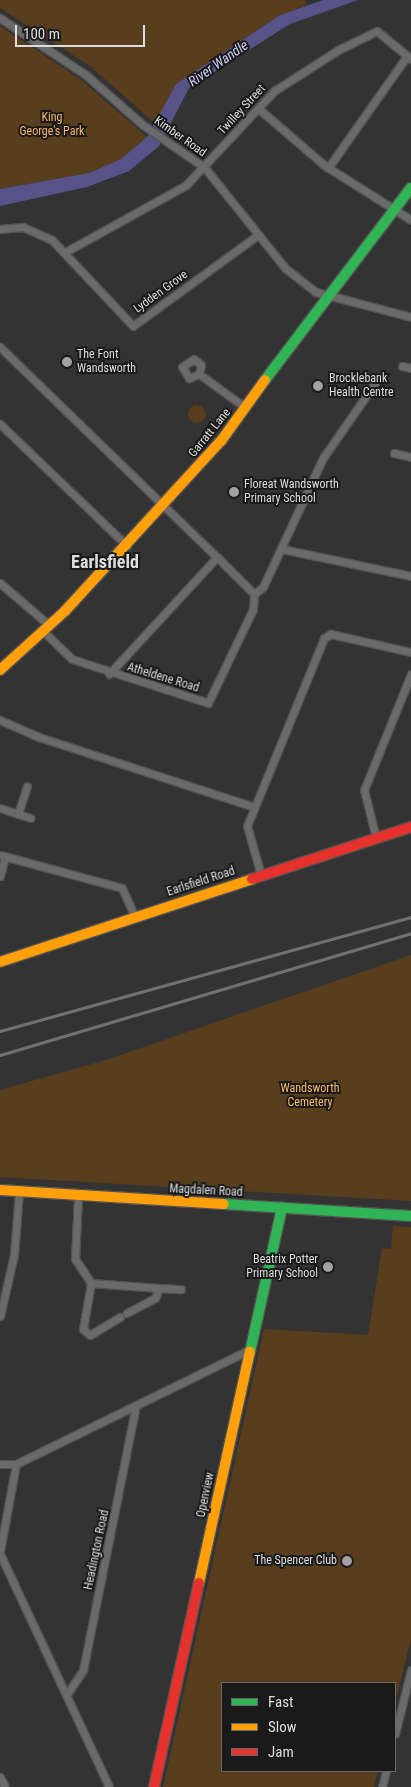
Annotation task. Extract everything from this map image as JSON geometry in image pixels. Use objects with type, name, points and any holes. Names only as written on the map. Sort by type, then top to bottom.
[{"type":"main road","name":"Garratt Lane","points":[[0,670],[46,628],[164,506],[246,408],[325,298],[411,188]]},
{"type":"main road","name":"Earlsfield Road","points":[[0,962],[411,827]]},
{"type":"main road","name":"Magdalen Road","points":[[0,1190],[411,1216]]},
{"type":"main road","name":"Openview","points":[[154,1787],[282,1208]]},
{"type":"street","name":"Kimber Road","points":[[0,18],[86,75],[149,128],[205,168],[288,270],[325,298]]},
{"type":"street","name":"Twilley Street","points":[[67,251],[174,193],[205,168],[259,109],[288,81],[375,32],[409,57]]},
{"type":"street","points":[[328,168],[409,57]]},
{"type":"street","points":[[259,109],[328,168],[363,187],[411,220]]},
{"type":"street","name":"Lydden Grove","points":[[0,229],[14,227],[36,231],[67,251],[133,326],[258,235]]},
{"type":"street","points":[[325,298],[411,317]]},
{"type":"street","points":[[0,347],[254,594]]},
{"type":"street","points":[[402,366],[411,368]]},
{"type":"street","points":[[200,374],[246,408]]},
{"type":"street","name":"Atheldene Road","points":[[0,584],[46,628],[72,660],[109,674],[208,703],[253,609],[254,594],[263,587],[323,458],[375,383]]},
{"type":"street","points":[[0,424],[127,546]]},
{"type":"street","points":[[394,453],[411,457]]},
{"type":"street","points":[[282,549],[411,576]]},
{"type":"street","points":[[109,674],[217,557]]},
{"type":"street","points":[[261,875],[248,837],[254,807],[324,638],[331,634],[411,652]]},
{"type":"street","points":[[376,838],[364,790],[411,674]]},
{"type":"street","points":[[0,720],[39,737],[254,807]]},
{"type":"street","points":[[18,814],[28,786]]},
{"type":"street","points":[[0,808],[30,818]]},
{"type":"street","points":[[0,876],[3,856],[122,888],[135,917]]},
{"type":"street","points":[[0,1316],[14,1255],[19,1191]]},
{"type":"street","points":[[78,1196],[75,1259],[91,1283],[83,1329],[90,1335],[155,1298],[159,1288]]},
{"type":"street","points":[[91,1283],[181,1289]]},
{"type":"street","points":[[0,1464],[16,1464],[251,1349]]},
{"type":"street","name":"Headington Road","points":[[66,1694],[83,1670],[136,1405]]},
{"type":"street","points":[[16,1464],[0,1552],[109,1787]]},
{"type":"street","points":[[396,1730],[411,1673]]},
{"type":"street","points":[[382,1787],[386,1772]]},
{"type":"street","points":[[0,1777],[5,1787]]},
{"type":"green space","name":"King George's Park","points":[[0,0],[305,0],[307,5],[280,15],[176,84],[156,124],[90,66],[0,8]]},
{"type":"green space","name":"King George's Park","points":[[0,26],[80,79],[147,137],[121,159],[89,173],[0,189]]},
{"type":"green space","points":[[193,405],[201,405],[206,410],[204,421],[193,423],[188,418],[188,410]]},
{"type":"green space","name":"Wandsworth Cemetery","points":[[411,955],[411,1201],[0,1177],[0,1090],[106,1060]]},
{"type":"green space","name":"The Spencer Club","points":[[393,1226],[411,1227],[411,1639],[396,1700],[396,1682],[221,1682],[221,1772],[378,1772],[374,1787],[163,1787],[264,1329],[368,1335],[382,1248],[391,1249]]},
{"type":"water","name":"River Wandle","points":[[323,0],[358,0],[290,24],[189,88],[159,146],[129,171],[87,187],[0,206],[0,189],[89,173],[121,159],[147,137],[176,84],[280,15]]},
{"type":"railway","points":[[0,1031],[411,917]]},
{"type":"railway","points":[[0,1055],[411,933]]},
{"type":"traffic: fast","points":[[265,380],[411,188]]},
{"type":"traffic: fast","points":[[224,1204],[411,1216]]},
{"type":"traffic: fast","points":[[250,1352],[282,1208]]},
{"type":"traffic: slow","points":[[0,670],[65,611],[221,441],[265,380]]},
{"type":"traffic: slow","points":[[0,962],[252,879]]},
{"type":"traffic: slow","points":[[0,1190],[224,1204]]},
{"type":"traffic: slow","points":[[199,1583],[250,1352]]},
{"type":"traffic: jam","points":[[252,879],[411,827]]},
{"type":"traffic: jam","points":[[154,1787],[199,1583]]},
{"type":"place","name":"The Font Wandsworth","points":[[67,362]]},
{"type":"place","name":"Brocklebank Health Centre","points":[[318,386]]},
{"type":"place","name":"Floreat Wandsworth Primary School","points":[[234,492]]},
{"type":"place","name":"Beatrix Potter Primary School","points":[[328,1267]]},
{"type":"place","name":"The Spencer Club","points":[[347,1561]]},
{"type":"district","name":"Earlsfield","points":[[105,562]]}]
